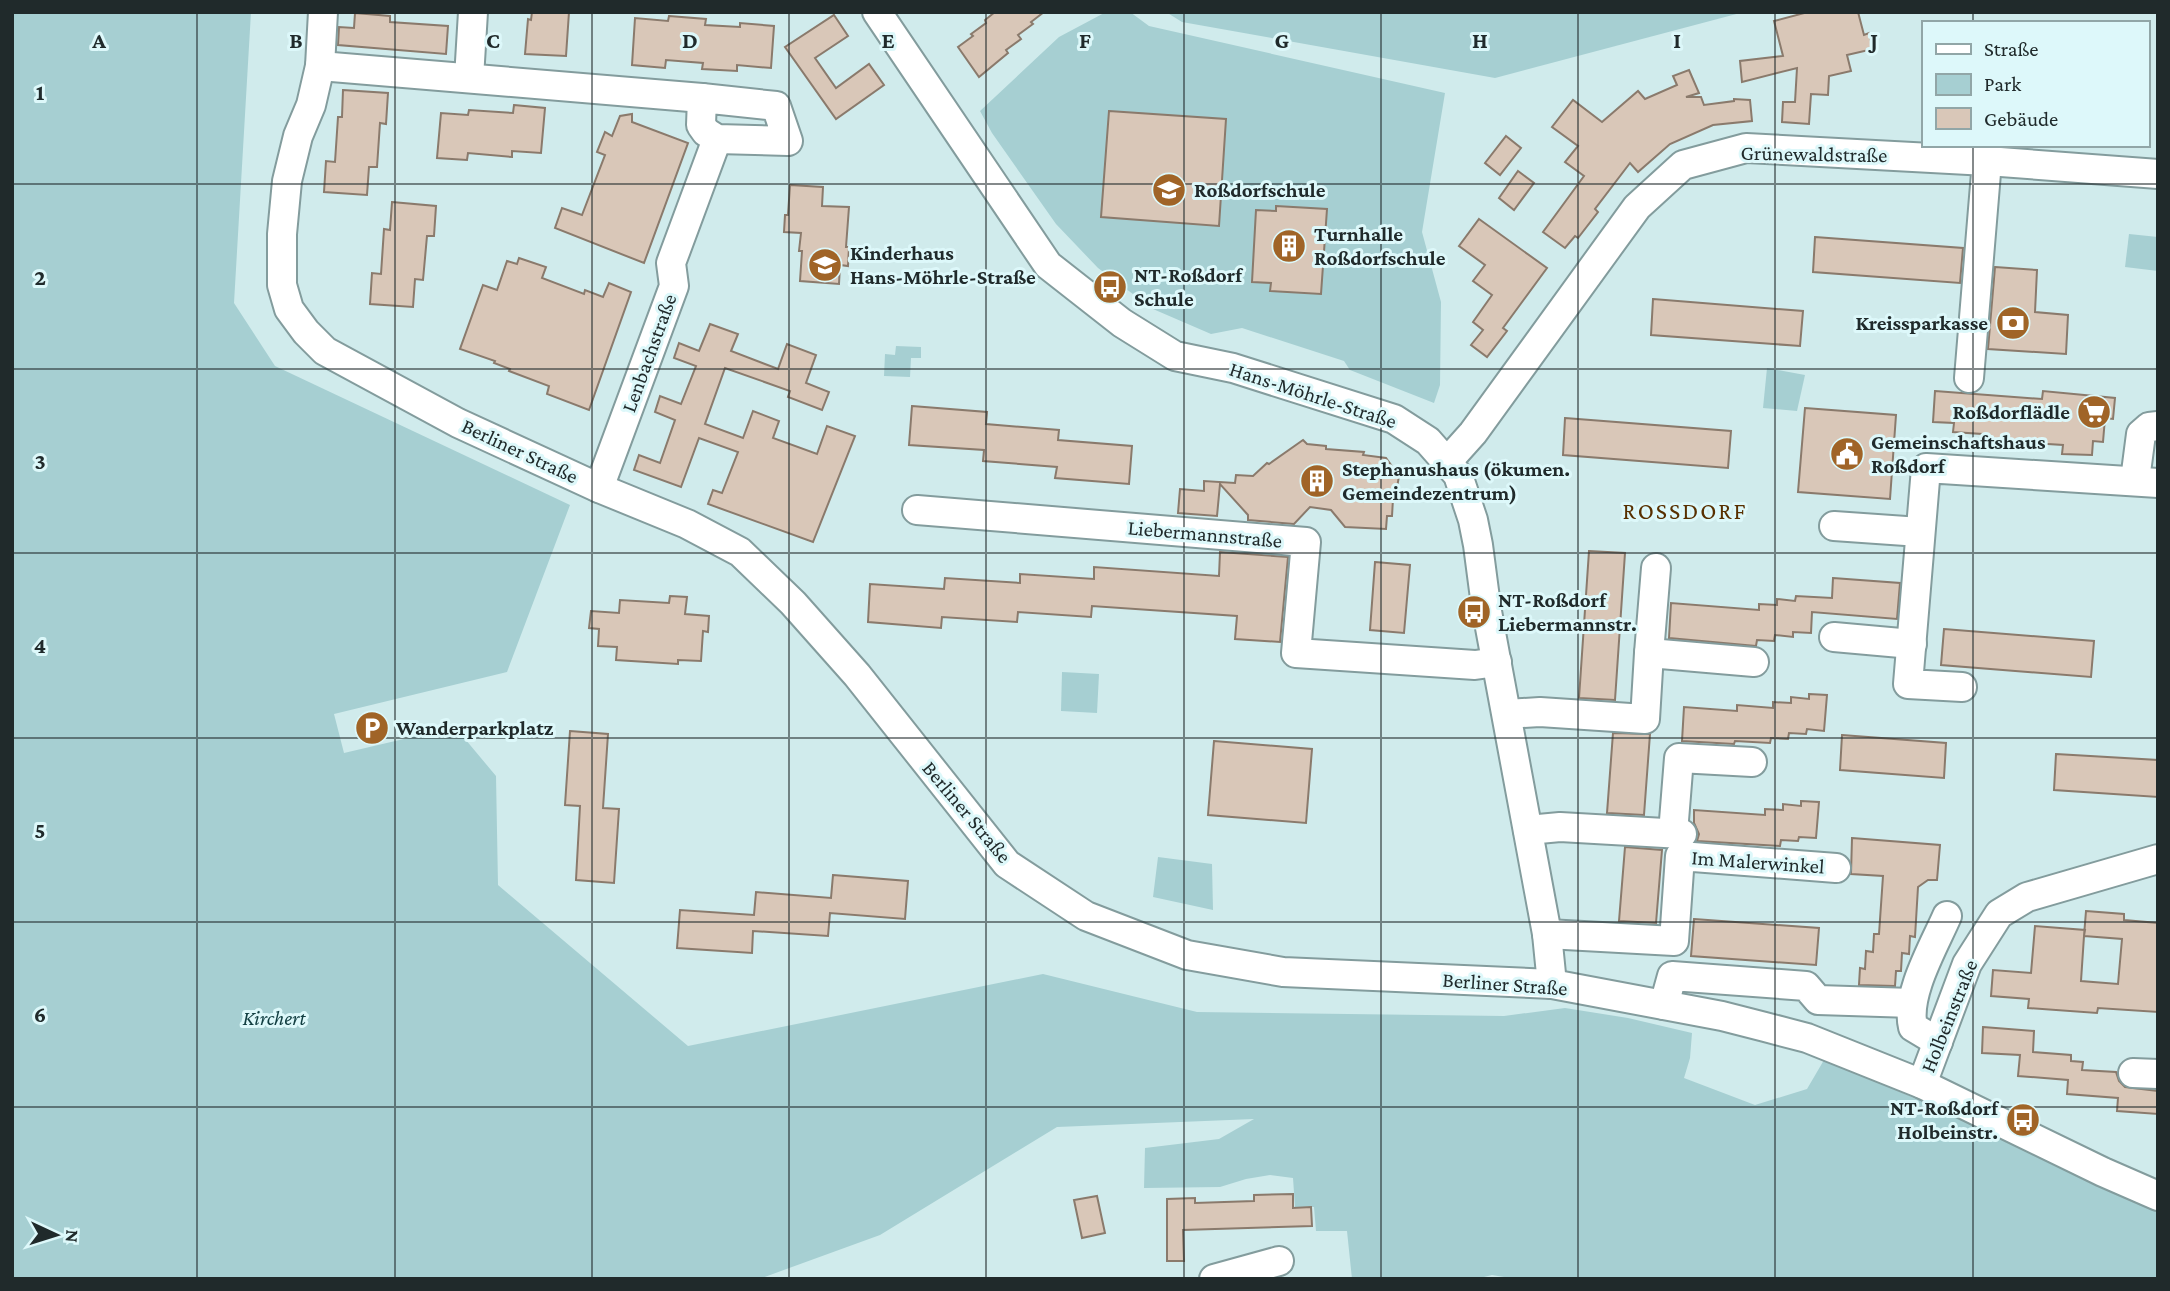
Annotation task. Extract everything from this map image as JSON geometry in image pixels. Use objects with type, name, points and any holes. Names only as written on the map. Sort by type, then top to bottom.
[{"type":"street","name":"Berliner Straße","points":[[323,12],[320,66],[311,105],[298,135],[287,181],[282,234],[282,285],[289,309],[306,332],[326,351],[458,423],[599,488],[687,524],[740,552],[793,603],[857,675],[1007,864],[1086,916],[1187,955],[1283,972],[1552,984],[1722,1016],[1807,1038],[1922,1084],[2158,1196]]},
{"type":"street","points":[[469,78],[473,12]]},
{"type":"street","name":"Hans-Möhrle-Straße","points":[[877,12],[1048,265],[1122,323],[1175,356],[1233,368],[1394,419],[1429,441],[1458,475],[1473,520],[1547,934],[1552,984]]},
{"type":"street","points":[[320,66],[702,98],[776,106],[789,138],[786,142],[717,139],[701,125],[702,98]]},
{"type":"street","name":"Lenbachstraße","points":[[599,488],[674,286],[671,263],[717,139]]},
{"type":"street","name":"Grünewaldstraße","points":[[1447,462],[1473,433],[1637,206],[1683,165],[1746,148],[1987,161],[2158,174]]},
{"type":"street","points":[[1969,378],[1987,161]]},
{"type":"street","points":[[1962,687],[1908,684],[1926,468],[2146,481],[2141,434],[2149,427],[2158,426]]},
{"type":"street","name":"Liebermannstraße","points":[[918,510],[1306,542],[1296,653],[1475,665],[1497,662]]},
{"type":"street","points":[[1834,526],[1920,532]]},
{"type":"street","points":[[1507,714],[1540,712],[1645,719],[1656,568]]},
{"type":"street","points":[[1834,637],[1912,643]]},
{"type":"street","points":[[1650,653],[1754,662]]},
{"type":"street","name":"Im Malerwinkel","points":[[1528,831],[1560,827],[1678,833],[1679,758],[1752,762]]},
{"type":"street","name":"Im Malerwinkel","points":[[1547,934],[1674,941],[1681,856],[1836,867]]},
{"type":"street","name":"Holbeinstraße","points":[[1922,1084],[1967,964],[1999,914],[2027,897],[2158,859]]},
{"type":"street","points":[[1938,1042],[1913,1027],[1910,1016],[1912,1003],[1947,915]]},
{"type":"street","points":[[1664,1005],[1672,976],[1806,986],[1818,1000],[1912,1003]]},
{"type":"street","points":[[1213,1279],[1279,1261]]},
{"type":"green space","name":"Kirchert","points":[[12,12],[251,12],[234,303],[275,366],[570,505],[507,672],[334,714],[344,753],[455,727],[496,776],[498,885],[688,1046],[1043,974],[1197,1012],[1504,1016],[1565,1008],[1628,1018],[1692,1033],[1690,1058],[1684,1078],[1755,1105],[1807,1089],[1824,1060],[1941,1109],[2158,1212],[2158,1279],[1516,1279],[1492,1275],[1476,1279],[1352,1279],[1347,1231],[1316,1231],[1314,1207],[1295,1207],[1293,1178],[1270,1175],[1220,1187],[1144,1188],[1145,1148],[1219,1139],[1254,1119],[1057,1127],[880,1235],[759,1279],[12,1279]]},
{"type":"green space","points":[[1106,12],[1130,12],[1149,26],[1445,93],[1422,232],[1441,302],[1440,385],[1434,403],[1350,370],[1344,361],[1242,328],[1211,334],[1153,309],[1098,268],[1056,224],[992,133],[980,111],[1059,37]]},
{"type":"green space","points":[[1166,12],[1744,12],[1495,78],[1182,22]]},
{"type":"green space","points":[[2129,234],[2158,237],[2158,271],[2125,267]]},
{"type":"green space","points":[[896,346],[921,347],[921,358],[911,358],[910,377],[884,376],[885,354],[895,355]]},
{"type":"green space","points":[[1767,368],[1805,375],[1797,411],[1763,408]]},
{"type":"green space","points":[[1062,672],[1099,674],[1097,713],[1061,711]]},
{"type":"green space","points":[[1158,857],[1212,864],[1213,910],[1153,897]]},
{"type":"building","points":[[532,12],[569,12],[566,56],[525,54],[528,19],[531,20]]},
{"type":"building","points":[[995,12],[1044,12],[1018,35],[1021,39],[1006,50],[1008,53],[979,77],[958,47],[973,36],[971,34]]},
{"type":"building","points":[[1808,12],[1858,12],[1864,35],[1869,33],[1873,49],[1847,55],[1851,71],[1829,76],[1828,95],[1811,94],[1809,124],[1782,122],[1783,102],[1795,102],[1797,68],[1742,82],[1740,61],[1783,56],[1774,21]]},
{"type":"building","points":[[355,13],[390,16],[390,22],[448,26],[446,54],[338,45],[339,27],[354,28]]},
{"type":"building","points":[[834,15],[848,36],[815,58],[836,88],[869,64],[884,85],[836,119],[785,47]]},
{"type":"building","points":[[669,16],[706,19],[705,25],[740,27],[740,23],[774,26],[771,68],[737,65],[737,71],[702,69],[703,63],[666,60],[665,68],[632,65],[635,18],[668,21]]},
{"type":"building","points":[[1689,70],[1699,93],[1686,97],[1701,97],[1704,105],[1734,99],[1750,100],[1752,121],[1713,125],[1670,144],[1638,172],[1630,163],[1595,209],[1598,212],[1578,238],[1575,236],[1565,248],[1543,232],[1584,176],[1565,162],[1578,146],[1552,127],[1573,100],[1602,122],[1638,91],[1645,99],[1677,85],[1673,76]]},
{"type":"building","points":[[343,90],[388,93],[386,124],[380,123],[377,167],[369,167],[367,195],[324,192],[326,161],[335,162]]},
{"type":"building","points":[[514,105],[545,108],[541,153],[512,151],[512,157],[468,153],[467,160],[437,158],[441,113],[468,115],[469,110],[513,113]]},
{"type":"building","points":[[1109,111],[1226,119],[1219,226],[1101,217]]},
{"type":"building","points":[[632,114],[632,122],[688,143],[644,263],[555,228],[562,208],[582,215],[605,155],[597,152],[605,132],[612,136],[620,116]]},
{"type":"building","points":[[1506,136],[1521,148],[1500,175],[1485,163]]},
{"type":"building","points":[[1518,171],[1534,183],[1514,210],[1499,198]]},
{"type":"building","name":"Kinderhaus Hans-Möhrle-Straße","points":[[790,185],[823,187],[822,206],[849,207],[846,247],[849,247],[848,266],[840,265],[839,284],[800,281],[801,233],[784,232]]},
{"type":"building","points":[[392,202],[436,206],[434,236],[427,236],[423,280],[415,279],[413,307],[370,304],[372,273],[381,274],[384,229],[390,230]]},
{"type":"building","name":"Turnhalle Roßdorfschule","points":[[1276,206],[1327,209],[1321,294],[1270,291],[1271,283],[1252,282],[1256,210],[1276,211]]},
{"type":"building","points":[[1479,219],[1547,268],[1503,328],[1507,331],[1487,357],[1471,345],[1483,330],[1473,322],[1492,295],[1473,281],[1485,265],[1459,246]]},
{"type":"building","points":[[1815,237],[1963,248],[1960,283],[1813,272]]},
{"type":"building","points":[[519,258],[546,267],[542,278],[584,294],[585,290],[603,297],[609,283],[631,292],[589,410],[547,394],[549,386],[509,371],[510,369],[494,363],[495,361],[460,349],[483,285],[497,290],[507,261],[517,264]]},
{"type":"building","points":[[1995,267],[2037,270],[2035,312],[2068,315],[2066,354],[1988,349]]},
{"type":"building","points":[[1653,299],[1803,311],[1800,346],[1651,335]]},
{"type":"building","points":[[710,324],[738,334],[731,351],[778,369],[787,344],[816,355],[806,383],[829,392],[822,410],[788,397],[790,391],[725,368],[705,424],[743,438],[753,411],[779,421],[773,438],[817,454],[827,426],[855,436],[813,542],[708,504],[713,490],[722,493],[738,452],[699,438],[681,487],[634,470],[639,455],[660,463],[675,420],[655,412],[660,396],[681,404],[696,366],[674,358],[679,343],[699,351]]},
{"type":"building","points":[[1935,391],[2042,399],[2043,391],[2115,398],[2113,419],[2105,418],[2103,442],[2093,441],[2092,455],[2062,454],[2063,445],[1981,440],[1982,434],[1953,432],[1954,423],[1933,422]]},
{"type":"building","points":[[912,406],[987,412],[986,424],[1059,430],[1058,440],[1132,446],[1129,484],[1055,478],[1057,467],[983,461],[984,450],[909,445]]},
{"type":"building","name":"Gemeinschaftshaus Roßdorf","points":[[1805,408],[1896,415],[1890,499],[1798,492]]},
{"type":"building","points":[[1565,418],[1731,431],[1728,468],[1563,455]]},
{"type":"building","name":"Stephanushaus (ökumen. Gemeindezentrum)","points":[[1303,440],[1307,444],[1326,446],[1326,449],[1364,452],[1363,455],[1386,458],[1399,476],[1392,516],[1387,516],[1386,529],[1345,527],[1331,510],[1310,507],[1294,524],[1248,520],[1248,515],[1220,484],[1217,516],[1178,513],[1180,489],[1204,491],[1204,481],[1235,483],[1236,475],[1253,476],[1267,463]]},
{"type":"building","points":[[1589,551],[1625,553],[1615,700],[1579,698]]},
{"type":"building","points":[[1220,552],[1288,557],[1280,642],[1235,639],[1237,616],[1092,606],[1091,617],[1018,612],[1017,622],[942,617],[941,628],[868,622],[870,584],[944,589],[945,578],[1020,583],[1020,574],[1094,579],[1094,567],[1219,576]]},
{"type":"building","points":[[1375,562],[1410,565],[1404,633],[1370,630]]},
{"type":"building","points":[[1833,578],[1900,583],[1897,619],[1812,612],[1811,633],[1793,632],[1793,637],[1775,635],[1774,641],[1757,640],[1756,646],[1669,638],[1671,603],[1759,610],[1759,604],[1777,605],[1777,599],[1795,601],[1796,596],[1832,598]]},
{"type":"building","points":[[670,596],[687,597],[685,614],[709,616],[708,632],[703,631],[701,661],[678,660],[678,664],[616,660],[617,647],[598,646],[599,629],[589,628],[591,611],[619,613],[620,600],[669,603]]},
{"type":"building","points":[[1944,629],[2094,641],[2091,677],[1941,665]]},
{"type":"building","points":[[1809,694],[1827,695],[1824,731],[1807,729],[1806,734],[1789,733],[1788,739],[1771,738],[1770,743],[1682,741],[1684,707],[1737,711],[1737,705],[1773,708],[1773,702],[1791,703],[1791,697],[1809,699]]},
{"type":"building","points":[[570,731],[608,734],[603,808],[619,809],[614,883],[576,880],[580,806],[565,805]]},
{"type":"building","points":[[1613,733],[1650,734],[1644,815],[1607,813]]},
{"type":"building","points":[[1842,735],[1946,743],[1944,778],[1840,770]]},
{"type":"building","points":[[1214,741],[1312,749],[1306,823],[1208,815]]},
{"type":"building","points":[[2056,754],[2158,760],[2158,797],[2054,790]]},
{"type":"building","points":[[1801,801],[1819,802],[1816,838],[1781,840],[1780,846],[1697,841],[1699,834],[1694,823],[1694,810],[1765,815],[1765,809],[1783,810],[1783,804],[1801,806]]},
{"type":"building","points":[[1852,838],[1940,845],[1937,880],[1928,880],[1918,887],[1915,937],[1910,936],[1909,954],[1902,953],[1901,971],[1896,971],[1895,986],[1859,985],[1860,968],[1865,969],[1866,951],[1873,952],[1874,934],[1879,934],[1883,876],[1851,874]]},
{"type":"building","points":[[1625,847],[1662,850],[1656,923],[1619,921]]},
{"type":"building","points":[[833,875],[908,881],[905,919],[830,913],[828,936],[753,931],[752,953],[677,948],[680,910],[754,915],[756,892],[831,898]]},
{"type":"building","points":[[2086,911],[2124,914],[2124,920],[2158,923],[2158,1012],[2098,1008],[2097,1013],[2028,1008],[2029,999],[1991,996],[1993,970],[2031,973],[2035,926],[2084,930]],"holes":[[[2084,936],[2122,939],[2118,984],[2081,981]]]},
{"type":"building","points":[[1694,919],[1819,928],[1816,965],[1691,956]]},
{"type":"building","points":[[1983,1027],[2034,1031],[2033,1052],[2071,1055],[2071,1061],[2083,1062],[2082,1070],[2116,1072],[2125,1087],[2158,1091],[2158,1114],[2117,1111],[2118,1098],[2067,1094],[2068,1080],[2018,1076],[2020,1055],[1982,1053]]},
{"type":"building","points":[[1293,1194],[1293,1208],[1311,1207],[1312,1226],[1183,1230],[1184,1261],[1167,1261],[1167,1199],[1195,1198],[1195,1203],[1254,1201],[1254,1195]]},
{"type":"building","points":[[1097,1196],[1105,1233],[1082,1238],[1074,1200]]},
{"type":"place","name":"Roßdorfschule","points":[[1169,190]]},
{"type":"place","name":"Turnhalle Roßdorfschule","points":[[1289,246]]},
{"type":"place","name":"Kinderhaus Hans-Möhrle-Straße","points":[[825,265]]},
{"type":"place","name":"NT-Roßdorf Schule","points":[[1110,287]]},
{"type":"place","name":"Kreissparkasse","points":[[2013,323]]},
{"type":"place","name":"Roßdorflädle","points":[[2094,412]]},
{"type":"place","name":"Gemeinschaftshaus Roßdorf","points":[[1847,454]]},
{"type":"place","name":"Stephanushaus (ökumen. Gemeindezentrum)","points":[[1317,481]]},
{"type":"place","name":"NT-Roßdorf Liebermannstr.","points":[[1474,612]]},
{"type":"place","name":"Wanderparkplatz","points":[[372,728]]},
{"type":"place","name":"NT-Roßdorf Holbeinstr.","points":[[2023,1120]]},
{"type":"district","name":"ROSSDORF","points":[[1685,511]]}]
